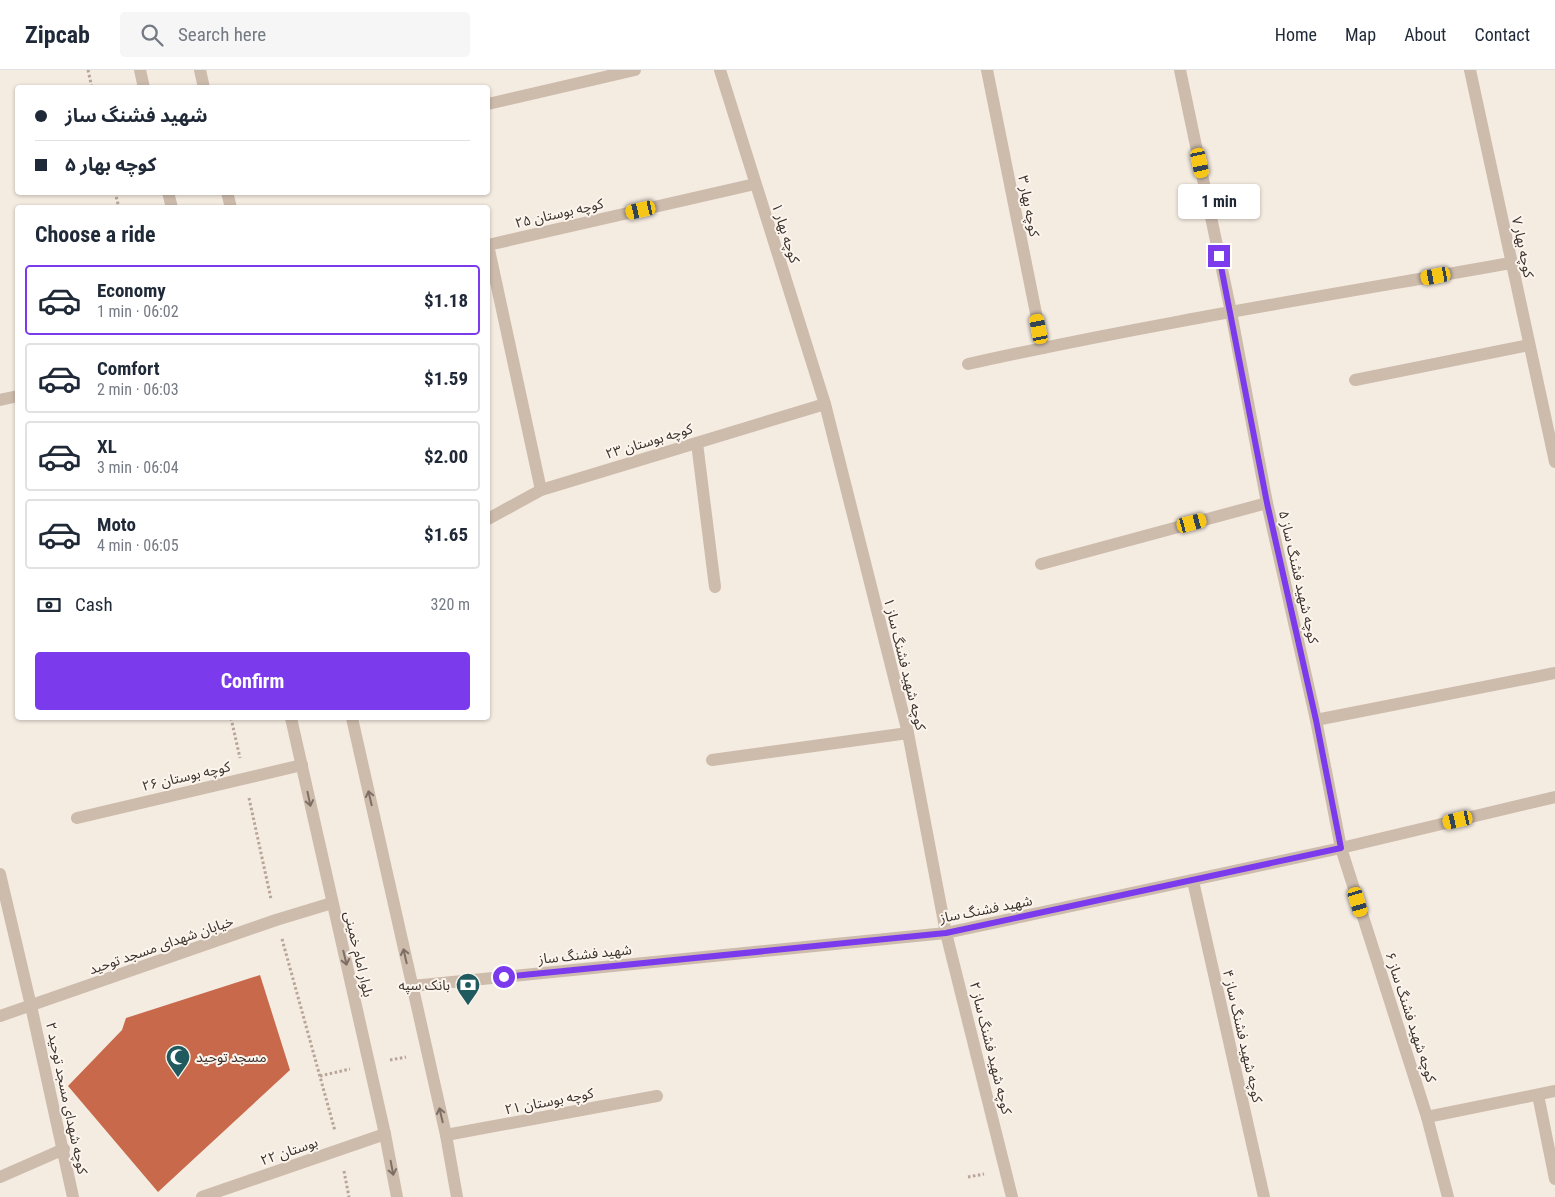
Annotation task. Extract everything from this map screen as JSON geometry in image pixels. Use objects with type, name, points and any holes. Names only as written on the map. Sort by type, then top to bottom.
[{"type":"street","points":[[140,70],[143,85]]},
{"type":"street","points":[[200,70],[203,85]]},
{"type":"street","points":[[490,104],[635,70]]},
{"type":"street","name":"کوچه بهار ۱","points":[[720,70],[825,404]]},
{"type":"street","name":"کوچه بهار ۳","points":[[987,70],[1043,348]]},
{"type":"street","name":"کوچه شهید فشنگ ساز ۵","points":[[1180,70],[1231,312],[1267,503],[1316,720],[1341,848]]},
{"type":"street","name":"کوچه بهار ۷","points":[[1470,70],[1529,345],[1551,429],[1555,462]]},
{"type":"street","name":"کوچه بوستان ۲۵","points":[[490,245],[755,184]]},
{"type":"street","points":[[490,254],[541,490]]},
{"type":"street","points":[[968,364],[1231,312],[1511,263]]},
{"type":"street","points":[[1355,380],[1529,345]]},
{"type":"street","points":[[0,400],[15,397]]},
{"type":"street","name":"کوچه بوستان ۲۳","points":[[490,518],[541,490],[825,404]]},
{"type":"street","name":"کوچه شهید فشنگ ساز ۱","points":[[825,404],[908,733],[946,933]]},
{"type":"street","points":[[697,443],[715,587]]},
{"type":"street","points":[[1041,564],[1267,503]]},
{"type":"street","points":[[1316,720],[1555,673]]},
{"type":"street","name":"بلوار امام خمینی","points":[[291,720],[398,1197]]},
{"type":"street","points":[[352,720],[446,1136],[457,1197]]},
{"type":"street","points":[[712,760],[908,733]]},
{"type":"street","name":"کوچه بوستان ۲۶","points":[[77,818],[302,765]]},
{"type":"street","name":"شهید فشنگ ساز","points":[[412,986],[946,933],[1341,848],[1555,797]]},
{"type":"street","name":"کوچه شهید فشنگ ساز ۶","points":[[1341,848],[1427,1117],[1448,1197]]},
{"type":"street","name":"کوچه شهدای مسجد توحید ۲","points":[[0,874],[64,1149],[73,1197]]},
{"type":"street","name":"کوچه شهید فشنگ ساز ۴","points":[[1193,881],[1264,1197]]},
{"type":"street","name":"خیابان شهدای مسجد توحید","points":[[0,1016],[276,920],[332,903]]},
{"type":"street","name":"کوچه شهید فشنگ ساز ۲","points":[[946,933],[1012,1197]]},
{"type":"street","points":[[1427,1117],[1555,1091]]},
{"type":"street","points":[[1538,1095],[1555,1179]]},
{"type":"street","name":"کوچه بوستان ۲۱","points":[[446,1136],[657,1096]]},
{"type":"street","name":"بوستان ۲۲","points":[[202,1197],[385,1134]]},
{"type":"street","points":[[0,1177],[64,1149]]},
{"type":"path","points":[[88,70],[91,85]]},
{"type":"path","points":[[231,720],[276,920],[340,1150],[350,1197]]},
{"type":"building","name":"مسجد توحید","points":[[260,975],[290,1070],[158,1192],[68,1086],[122,1030],[126,1018]]},
{"type":"place","name":"بانک سپه","points":[[468,1006]]},
{"type":"place","name":"مسجد توحید","points":[[178,1078]]},
{"type":"route","points":[[504,977],[946,933],[1341,848],[1316,720],[1267,503],[1219,256]]}]
